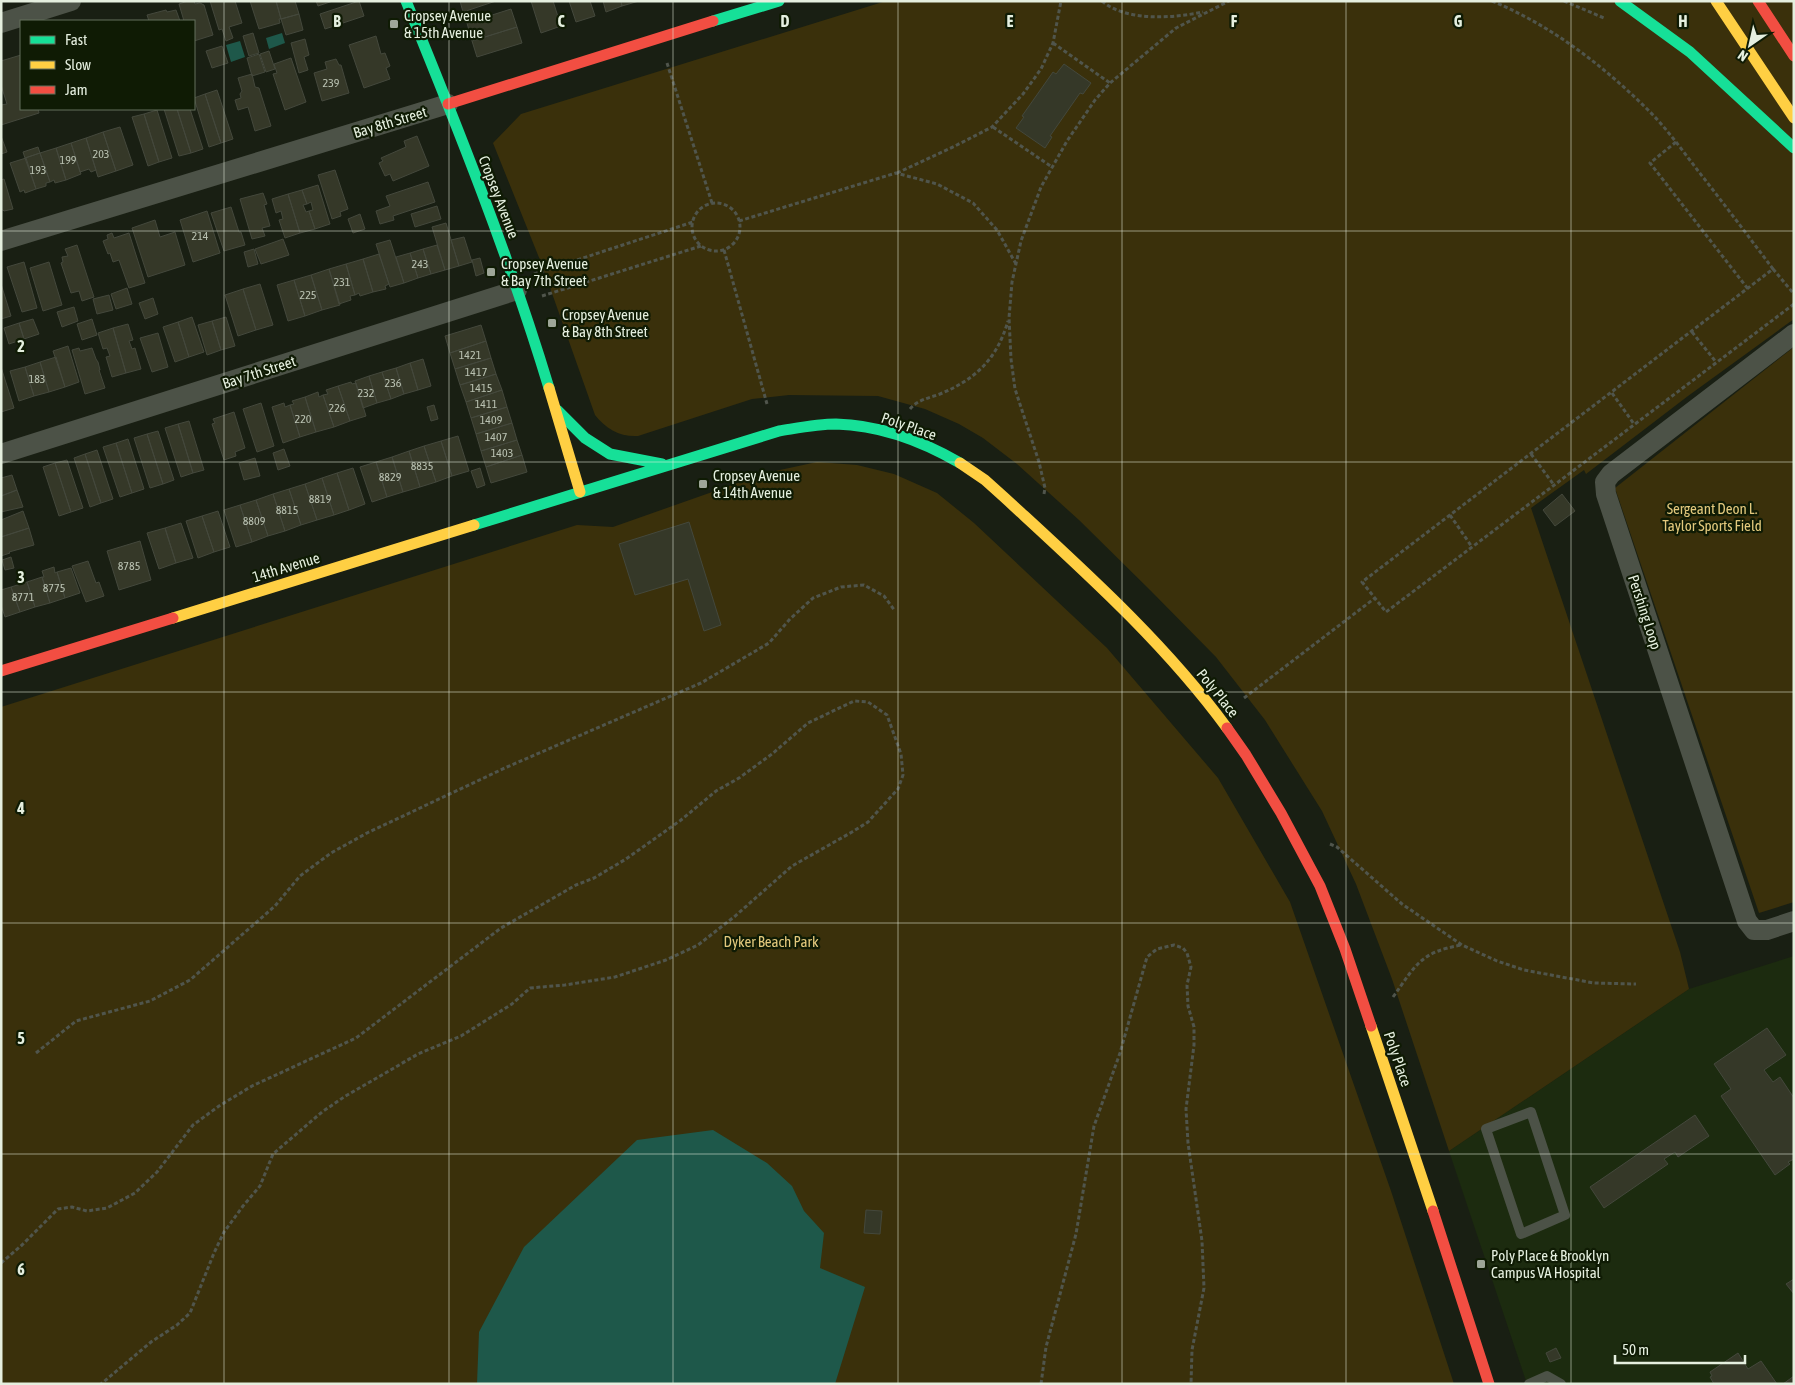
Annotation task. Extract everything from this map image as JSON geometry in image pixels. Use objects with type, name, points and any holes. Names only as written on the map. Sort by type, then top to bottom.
[{"type":"main road","name":"Cropsey Avenue","points":[[406,1],[448,104],[531,329],[580,492]]},
{"type":"main road","name":"Bay 8th Street","points":[[448,104],[749,6],[779,1]]},
{"type":"main road","points":[[1620,1],[1690,52],[1794,148]]},
{"type":"main road","points":[[1716,1],[1794,118]]},
{"type":"main road","points":[[1758,1],[1794,56]]},
{"type":"main road","points":[[554,407],[585,438],[610,454],[668,466]]},
{"type":"main road","name":"Poly Place","points":[[580,492],[779,431],[814,425],[863,426],[915,441],[943,454],[972,471],[1109,595],[1166,654],[1210,705],[1257,772],[1304,853],[1321,889],[1357,985],[1410,1140],[1489,1384]]},
{"type":"main road","name":"14th Avenue","points":[[1,671],[580,492]]},
{"type":"street","points":[[1,23],[72,1]]},
{"type":"street","name":"Bay 8th Street","points":[[1,241],[448,104]]},
{"type":"street","name":"Bay 7th Street","points":[[1,454],[517,290]]},
{"type":"street","name":"Pershing Loop","points":[[1794,334],[1611,474],[1605,482],[1609,503],[1747,921],[1754,930],[1767,930],[1794,922]]},
{"type":"lane","points":[[1531,1112],[1566,1214],[1521,1234],[1486,1128],[1531,1112]]},
{"type":"lane","points":[[1529,1384],[1547,1376],[1561,1384]]},
{"type":"path","points":[[739,221],[896,173],[992,127],[1023,94],[1040,69],[1054,43],[1061,1]]},
{"type":"path","points":[[1102,1],[1129,14],[1155,17],[1180,17],[1207,12]]},
{"type":"path","points":[[1044,494],[1045,488],[1039,462],[1015,389],[1009,318],[1012,282],[1021,241],[1041,187],[1081,120],[1110,83],[1176,28],[1230,1]]},
{"type":"path","points":[[1492,1],[1513,10],[1561,37],[1646,108],[1676,142],[1794,294]]},
{"type":"path","points":[[1054,43],[1110,83]]},
{"type":"path","points":[[667,63],[712,204]]},
{"type":"path","points":[[992,127],[1052,167]]},
{"type":"path","points":[[1676,142],[1650,163],[1748,290]]},
{"type":"path","points":[[896,173],[936,184],[973,203],[997,230],[1016,265]]},
{"type":"path","points":[[542,296],[701,246],[716,251],[724,250],[739,235],[739,221],[732,209],[719,203],[712,204],[698,211],[693,222],[693,233],[701,246]]},
{"type":"path","points":[[534,275],[693,222]]},
{"type":"path","points":[[724,250],[767,404]]},
{"type":"path","points":[[1773,269],[1748,290],[1362,582],[1386,612],[1794,304]]},
{"type":"path","points":[[910,409],[915,402],[956,388],[972,377],[987,363],[998,347],[1009,318]]},
{"type":"path","points":[[1692,332],[1716,362]]},
{"type":"path","points":[[1612,393],[1634,424]]},
{"type":"path","points":[[1531,454],[1554,485]]},
{"type":"path","points":[[1450,515],[1472,547]]},
{"type":"path","points":[[36,1053],[76,1021],[150,1001],[190,980],[275,906],[300,876],[331,853],[367,833],[507,767],[701,683],[769,644],[790,619],[814,598],[841,587],[864,585],[884,596],[895,611]]},
{"type":"path","points":[[1244,698],[1375,598]]},
{"type":"path","points":[[1,1263],[58,1209],[72,1207],[86,1211],[107,1208],[135,1193],[157,1172],[193,1124],[252,1086],[356,1038],[501,928],[626,859],[681,820],[716,791],[772,754],[808,724],[854,701],[868,702],[887,715],[901,754],[903,774],[898,789],[868,822],[792,866],[734,917],[698,944],[666,960],[615,977],[565,985],[530,988],[512,1004],[460,1036],[418,1054],[322,1112],[273,1154],[260,1186],[224,1232],[190,1313],[177,1325],[151,1342],[101,1384]]},
{"type":"path","points":[[1330,844],[1402,904],[1462,945],[1497,961],[1557,978],[1594,983],[1636,984]]},
{"type":"path","points":[[1041,1384],[1046,1347],[1076,1234],[1094,1126],[1120,1053],[1147,957],[1157,949],[1174,945],[1183,948],[1192,967],[1187,986],[1188,1006],[1194,1027],[1194,1045],[1186,1109],[1188,1143],[1202,1241],[1204,1288],[1192,1350],[1191,1384]]},
{"type":"path","points":[[1393,997],[1420,961],[1432,953],[1462,945]]},
{"type":"shaded area","points":[[1794,956],[1794,1384],[1527,1384],[1449,1151],[1689,989]]},
{"type":"green space","points":[[886,1],[1794,1],[1794,319],[1688,396],[1586,474],[1584,470],[1531,508],[1680,952],[1689,989],[1449,1151],[1392,979],[1356,884],[1322,811],[1265,720],[1216,657],[1079,520],[1017,464],[983,438],[959,424],[925,409],[878,396],[789,395],[752,399],[638,436],[625,435],[614,431],[595,415],[542,265],[493,143],[521,114]]},
{"type":"green space","name":"Sergeant Deon L. Taylor Sports Field","points":[[1794,347],[1794,902],[1759,913],[1615,488]]},
{"type":"green space","name":"Dyker Beach Park","points":[[817,462],[857,465],[894,474],[937,493],[974,523],[1107,648],[1218,778],[1290,902],[1391,1191],[1454,1384],[1,1384],[1,707],[577,525],[613,527],[766,473]]},
{"type":"water","points":[[282,33],[285,43],[269,49],[266,38]]},
{"type":"water","points":[[240,41],[245,57],[231,62],[226,45]]},
{"type":"water","points":[[713,1130],[767,1163],[792,1186],[804,1211],[824,1233],[820,1268],[865,1287],[835,1384],[477,1384],[479,1332],[524,1247],[637,1140]]},
{"type":"building","points":[[194,1],[195,4],[200,3],[204,5],[213,35],[195,41],[195,20],[184,20],[179,4]]},
{"type":"building","points":[[210,1],[235,1],[242,23],[229,27],[233,38],[226,41],[222,29],[219,30]]},
{"type":"building","points":[[250,1],[276,1],[281,19],[279,19],[280,23],[259,29]]},
{"type":"building","points":[[276,1],[295,1],[299,14],[281,19]]},
{"type":"building","points":[[316,1],[333,1],[318,6]]},
{"type":"building","points":[[359,1],[364,16],[325,29],[320,14]]},
{"type":"building","points":[[460,1],[496,1],[463,12]]},
{"type":"building","points":[[531,1],[553,1],[561,26],[541,33]]},
{"type":"building","points":[[569,1],[590,1],[595,16],[576,22]]},
{"type":"building","points":[[603,1],[621,1],[622,6],[606,12]]},
{"type":"building","points":[[621,1],[639,1],[622,6]]},
{"type":"building","points":[[511,9],[517,27],[472,41],[467,23]]},
{"type":"building","points":[[166,10],[167,12],[176,10],[180,20],[149,20],[147,15]]},
{"type":"building","points":[[299,14],[303,30],[286,35],[281,19]]},
{"type":"building","points":[[517,27],[522,43],[477,57],[472,41]]},
{"type":"building","points":[[253,33],[259,53],[249,56],[243,36]]},
{"type":"building","points":[[376,36],[381,54],[385,53],[390,66],[386,68],[390,79],[364,88],[349,45]]},
{"type":"building","points":[[305,39],[309,55],[304,57],[308,70],[299,73],[291,43]]},
{"type":"building","points":[[222,46],[228,63],[212,68],[206,51]]},
{"type":"building","points":[[269,51],[275,69],[266,72],[260,54]]},
{"type":"building","points":[[259,54],[265,72],[252,76],[247,58]]},
{"type":"building","points":[[20,55],[20,110],[38,110],[39,113],[1,125],[1,105],[7,104],[1,85],[1,61]]},
{"type":"building","points":[[291,58],[306,102],[285,110],[273,74],[277,73],[274,64]]},
{"type":"building","points":[[336,59],[339,65],[341,65],[349,93],[322,101],[314,73],[327,69],[325,62]]},
{"type":"building","points":[[1064,64],[1091,83],[1083,94],[1080,93],[1050,136],[1052,137],[1045,148],[1016,128],[1024,117],[1022,116],[1053,72],[1056,74]]},
{"type":"building","points":[[252,74],[255,87],[259,88],[271,126],[255,131],[248,107],[238,110],[235,100],[241,98],[240,94],[242,91],[238,78]]},
{"type":"building","points":[[217,90],[233,139],[221,143],[205,94]]},
{"type":"building","points":[[205,94],[221,143],[209,147],[195,98]]},
{"type":"building","points":[[157,110],[172,158],[159,162],[144,114]]},
{"type":"building","points":[[164,110],[177,110],[191,153],[179,156]]},
{"type":"building","points":[[177,110],[190,110],[203,149],[191,153]]},
{"type":"building","points":[[144,114],[159,162],[148,166],[132,117]]},
{"type":"building","points":[[120,127],[133,165],[116,171],[103,132]]},
{"type":"building","points":[[103,132],[116,171],[98,177],[86,138]]},
{"type":"building","points":[[1,136],[7,152],[1,154]]},
{"type":"building","points":[[417,136],[429,166],[393,181],[390,174],[385,176],[379,163],[383,161],[381,158],[406,147],[404,141]]},
{"type":"building","points":[[86,138],[96,170],[91,172],[89,169],[80,172],[71,143]]},
{"type":"building","points":[[71,143],[81,174],[66,180],[56,148]]},
{"type":"building","points":[[38,147],[40,153],[25,158],[23,152]]},
{"type":"building","points":[[56,148],[66,180],[55,183],[54,180],[50,182],[40,153]]},
{"type":"building","points":[[40,153],[50,182],[46,183],[46,186],[36,189],[25,158]]},
{"type":"building","points":[[26,158],[36,189],[25,193],[24,190],[20,192],[10,163]]},
{"type":"building","points":[[335,170],[348,209],[340,212],[341,216],[332,219],[318,175]]},
{"type":"building","points":[[4,179],[13,209],[4,211],[1,210],[1,180]]},
{"type":"building","points":[[428,182],[435,202],[393,216],[394,220],[380,224],[376,211],[390,206],[386,196]]},
{"type":"building","points":[[318,185],[330,224],[315,229],[309,211],[313,210],[311,202],[307,204],[302,190]]},
{"type":"building","points":[[302,190],[307,204],[303,205],[306,212],[309,211],[315,229],[300,233],[288,194]]},
{"type":"building","points":[[263,193],[267,204],[264,205],[270,226],[262,228],[265,236],[252,239],[240,199]]},
{"type":"building","points":[[288,194],[300,233],[285,238],[279,220],[283,219],[281,211],[276,213],[272,199]]},
{"type":"building","points":[[437,206],[441,219],[415,227],[411,214]]},
{"type":"building","points":[[231,207],[245,245],[224,251],[211,213]]},
{"type":"building","points":[[207,211],[220,253],[193,262],[180,220]]},
{"type":"building","points":[[360,214],[365,229],[353,233],[348,219]]},
{"type":"building","points":[[155,220],[160,237],[175,232],[185,265],[148,277],[132,228]]},
{"type":"building","points":[[446,223],[459,266],[445,270],[432,227]]},
{"type":"building","points":[[112,233],[114,238],[129,233],[145,283],[129,288],[119,260],[113,262],[103,241],[108,239],[107,235]]},
{"type":"building","points":[[464,237],[472,262],[459,266],[451,240]]},
{"type":"building","points":[[283,239],[289,255],[261,264],[255,249]]},
{"type":"building","points":[[390,240],[404,283],[390,287],[376,244]]},
{"type":"building","points":[[77,245],[94,297],[82,301],[79,291],[71,293],[61,263],[63,262],[62,257],[68,256],[65,249]]},
{"type":"building","points":[[437,245],[445,270],[431,274],[423,249]]},
{"type":"building","points":[[254,249],[258,264],[248,267],[244,252]]},
{"type":"building","points":[[423,249],[431,274],[418,278],[410,253]]},
{"type":"building","points":[[410,253],[418,278],[404,283],[396,257]]},
{"type":"building","points":[[379,254],[389,284],[385,286],[386,289],[373,292],[363,259]]},
{"type":"building","points":[[480,258],[484,273],[476,276],[472,260]]},
{"type":"building","points":[[363,259],[373,292],[360,296],[359,293],[355,295],[346,264]]},
{"type":"building","points":[[24,262],[37,308],[22,312],[7,267]]},
{"type":"building","points":[[49,262],[62,305],[43,311],[30,268]]},
{"type":"building","points":[[346,264],[355,295],[350,296],[351,300],[339,304],[329,269]]},
{"type":"building","points":[[329,269],[340,305],[322,310],[311,275]]},
{"type":"building","points":[[311,275],[322,310],[305,316],[294,280]]},
{"type":"building","points":[[294,280],[305,316],[288,321],[277,285]]},
{"type":"building","points":[[1,284],[11,316],[1,319]]},
{"type":"building","points":[[260,284],[273,325],[256,330],[243,289]]},
{"type":"building","points":[[127,288],[132,304],[116,309],[111,294]]},
{"type":"building","points":[[243,289],[256,330],[238,336],[225,295]]},
{"type":"building","points":[[109,295],[113,310],[97,314],[93,299]]},
{"type":"building","points":[[153,298],[158,314],[145,319],[139,303]]},
{"type":"building","points":[[74,307],[78,321],[62,327],[57,312]]},
{"type":"building","points":[[192,317],[204,352],[189,357],[178,322]]},
{"type":"building","points":[[226,317],[235,346],[221,350],[212,321]]},
{"type":"building","points":[[33,319],[39,334],[24,339],[19,323]]},
{"type":"building","points":[[92,319],[97,335],[82,340],[77,324]]},
{"type":"building","points":[[212,321],[221,350],[207,355],[198,325]]},
{"type":"building","points":[[178,322],[189,357],[175,362],[163,327]]},
{"type":"building","points":[[19,323],[24,339],[9,344],[4,328]]},
{"type":"building","points":[[128,324],[133,340],[129,341],[132,349],[135,348],[141,369],[126,373],[113,328]]},
{"type":"building","points":[[481,325],[486,341],[450,353],[445,336]]},
{"type":"building","points":[[113,328],[126,373],[112,377],[106,357],[110,356],[107,348],[103,349],[98,333]]},
{"type":"building","points":[[158,333],[168,367],[152,372],[140,338]]},
{"type":"building","points":[[486,341],[491,358],[455,369],[450,353]]},
{"type":"building","points":[[68,346],[79,382],[65,387],[53,351]]},
{"type":"building","points":[[79,348],[80,351],[92,348],[105,388],[85,394],[72,350]]},
{"type":"building","points":[[56,357],[65,387],[49,392],[40,362]]},
{"type":"building","points":[[491,358],[496,374],[460,385],[455,369]]},
{"type":"building","points":[[423,359],[431,386],[418,390],[410,363]]},
{"type":"building","points":[[40,362],[49,392],[34,396],[25,367]]},
{"type":"building","points":[[410,363],[418,390],[404,394],[396,368]]},
{"type":"building","points":[[1,367],[14,408],[1,412]]},
{"type":"building","points":[[25,367],[34,396],[19,401],[10,371]]},
{"type":"building","points":[[396,368],[404,394],[391,399],[382,372]]},
{"type":"building","points":[[382,372],[391,399],[377,403],[369,376]]},
{"type":"building","points":[[496,374],[502,390],[466,402],[460,385]]},
{"type":"building","points":[[369,376],[377,403],[363,408],[355,381]]},
{"type":"building","points":[[351,382],[352,384],[356,383],[366,416],[350,421],[338,386]]},
{"type":"building","points":[[338,386],[350,421],[334,427],[323,395],[328,394],[326,390]]},
{"type":"building","points":[[502,390],[507,407],[471,418],[466,402]]},
{"type":"building","points":[[318,392],[319,397],[323,395],[334,427],[316,432],[305,397]]},
{"type":"building","points":[[305,397],[316,432],[300,437],[290,405],[294,404],[292,401]]},
{"type":"building","points":[[261,403],[274,446],[257,452],[243,409]]},
{"type":"building","points":[[284,403],[285,407],[290,405],[300,437],[283,443],[272,407]]},
{"type":"building","points":[[434,405],[438,419],[431,421],[427,407]]},
{"type":"building","points":[[507,407],[512,423],[476,434],[471,418]]},
{"type":"building","points":[[234,412],[245,448],[235,452],[236,456],[224,460],[212,424],[215,423],[213,419]]},
{"type":"building","points":[[189,421],[204,470],[193,473],[178,424]]},
{"type":"building","points":[[512,423],[517,440],[481,451],[476,434]]},
{"type":"building","points":[[178,424],[193,473],[181,477],[165,428]]},
{"type":"building","points":[[158,431],[174,480],[163,484],[147,434]]},
{"type":"building","points":[[147,434],[163,484],[150,488],[134,438]]},
{"type":"building","points":[[458,436],[469,471],[452,476],[441,441]]},
{"type":"building","points":[[128,439],[144,489],[132,493],[116,443]]},
{"type":"building","points":[[517,440],[522,455],[486,467],[481,451]]},
{"type":"building","points":[[441,441],[452,476],[436,482],[424,446]]},
{"type":"building","points":[[116,443],[132,493],[120,497],[103,447]]},
{"type":"building","points":[[424,446],[436,482],[420,487],[409,451]]},
{"type":"building","points":[[284,449],[290,466],[278,470],[273,453]]},
{"type":"building","points":[[97,450],[113,499],[101,503],[85,454]]},
{"type":"building","points":[[409,451],[420,487],[403,492],[392,457]]},
{"type":"building","points":[[85,454],[101,503],[90,507],[74,458]]},
{"type":"building","points":[[522,455],[527,472],[491,483],[486,467]]},
{"type":"building","points":[[392,457],[403,492],[387,497],[376,462]]},
{"type":"building","points":[[255,458],[260,476],[244,480],[239,463]]},
{"type":"building","points":[[67,460],[83,508],[71,512],[55,463]]},
{"type":"building","points":[[376,462],[387,497],[372,502],[360,467]]},
{"type":"building","points":[[55,463],[71,512],[59,516],[43,467]]},
{"type":"building","points":[[353,468],[365,504],[349,510],[337,473]]},
{"type":"building","points":[[480,468],[485,485],[477,488],[471,471]]},
{"type":"building","points":[[337,473],[349,510],[334,515],[322,478]]},
{"type":"building","points":[[12,475],[17,490],[1,496],[1,478]]},
{"type":"building","points":[[322,478],[334,515],[317,520],[305,484]]},
{"type":"building","points":[[305,484],[317,520],[301,525],[289,489]]},
{"type":"building","points":[[289,489],[301,525],[285,531],[273,494]]},
{"type":"building","points":[[17,490],[23,507],[1,512],[1,496]]},
{"type":"building","points":[[273,494],[285,531],[268,536],[256,500]]},
{"type":"building","points":[[1562,494],[1575,511],[1555,526],[1543,510]]},
{"type":"building","points":[[256,500],[268,536],[252,542],[240,505]]},
{"type":"building","points":[[240,505],[252,542],[236,547],[224,510]]},
{"type":"building","points":[[23,511],[29,528],[1,537],[1,520]]},
{"type":"building","points":[[218,511],[230,547],[214,552],[202,516]]},
{"type":"building","points":[[202,516],[214,552],[198,558],[186,521]]},
{"type":"building","points":[[689,522],[721,625],[704,631],[688,579],[635,595],[619,544]]},
{"type":"building","points":[[181,523],[193,558],[176,563],[165,528]]},
{"type":"building","points":[[29,528],[34,545],[1,556],[1,537]]},
{"type":"building","points":[[165,528],[176,563],[159,569],[147,533]]},
{"type":"building","points":[[140,541],[151,580],[119,590],[107,551]]},
{"type":"building","points":[[11,557],[14,568],[5,570],[2,560]]},
{"type":"building","points":[[88,561],[96,583],[99,582],[104,596],[86,602],[72,566]]},
{"type":"building","points":[[54,567],[65,598],[50,603],[42,571]]},
{"type":"building","points":[[71,568],[80,593],[65,598],[57,572]]},
{"type":"building","points":[[42,577],[50,603],[35,607],[27,582]]},
{"type":"building","points":[[27,582],[35,607],[20,612],[11,587]]},
{"type":"building","points":[[11,587],[20,612],[5,617],[1,605],[1,590]]},
{"type":"building","points":[[1767,1028],[1786,1055],[1764,1070],[1773,1082],[1780,1077],[1794,1098],[1794,1159],[1788,1162],[1790,1164],[1775,1175],[1721,1096],[1731,1089],[1714,1064]]},
{"type":"building","points":[[1695,1115],[1709,1136],[1678,1157],[1675,1152],[1664,1159],[1668,1164],[1604,1208],[1590,1187]]},
{"type":"building","points":[[866,1210],[882,1211],[880,1234],[864,1233]]},
{"type":"building","points":[[1794,1279],[1794,1294],[1786,1284]]},
{"type":"building","points":[[1556,1348],[1561,1358],[1550,1362],[1546,1353]]},
{"type":"building","points":[[1738,1353],[1748,1369],[1761,1361],[1777,1384],[1714,1384],[1710,1377],[1712,1376],[1710,1372]]},
{"type":"building","points":[[1794,1376],[1794,1384],[1783,1384]]},
{"type":"traffic: fast","points":[[406,1],[464,144],[500,241],[549,388]]},
{"type":"traffic: fast","points":[[713,21],[779,1]]},
{"type":"traffic: fast","points":[[1620,1],[1690,52],[1794,148]]},
{"type":"traffic: fast","points":[[557,410],[585,438],[610,454],[662,464]]},
{"type":"traffic: fast","points":[[474,525],[779,431],[815,425],[852,425],[885,431],[916,441],[960,463]]},
{"type":"traffic: slow","points":[[1716,1],[1794,118]]},
{"type":"traffic: slow","points":[[549,388],[580,492]]},
{"type":"traffic: slow","points":[[960,463],[985,480],[1122,608],[1177,666],[1227,728]]},
{"type":"traffic: slow","points":[[173,618],[474,525]]},
{"type":"traffic: slow","points":[[1371,1026],[1433,1211]]},
{"type":"traffic: jam","points":[[1758,1],[1794,56]]},
{"type":"traffic: jam","points":[[448,104],[713,21]]},
{"type":"traffic: jam","points":[[1,671],[173,618]]},
{"type":"traffic: jam","points":[[1227,728],[1246,755],[1281,813],[1320,886],[1345,949],[1371,1026]]},
{"type":"traffic: jam","points":[[1433,1211],[1489,1384]]},
{"type":"place","name":"Cropsey Avenue & 15th Avenue","points":[[394,24]]},
{"type":"place","name":"Cropsey Avenue & Bay 7th Street","points":[[491,272]]},
{"type":"place","name":"Cropsey Avenue & Bay 8th Street","points":[[552,323]]},
{"type":"place","name":"Cropsey Avenue & 14th Avenue","points":[[703,484]]},
{"type":"place","name":"Poly Place & Brooklyn Campus VA Hospital","points":[[1481,1264]]}]
